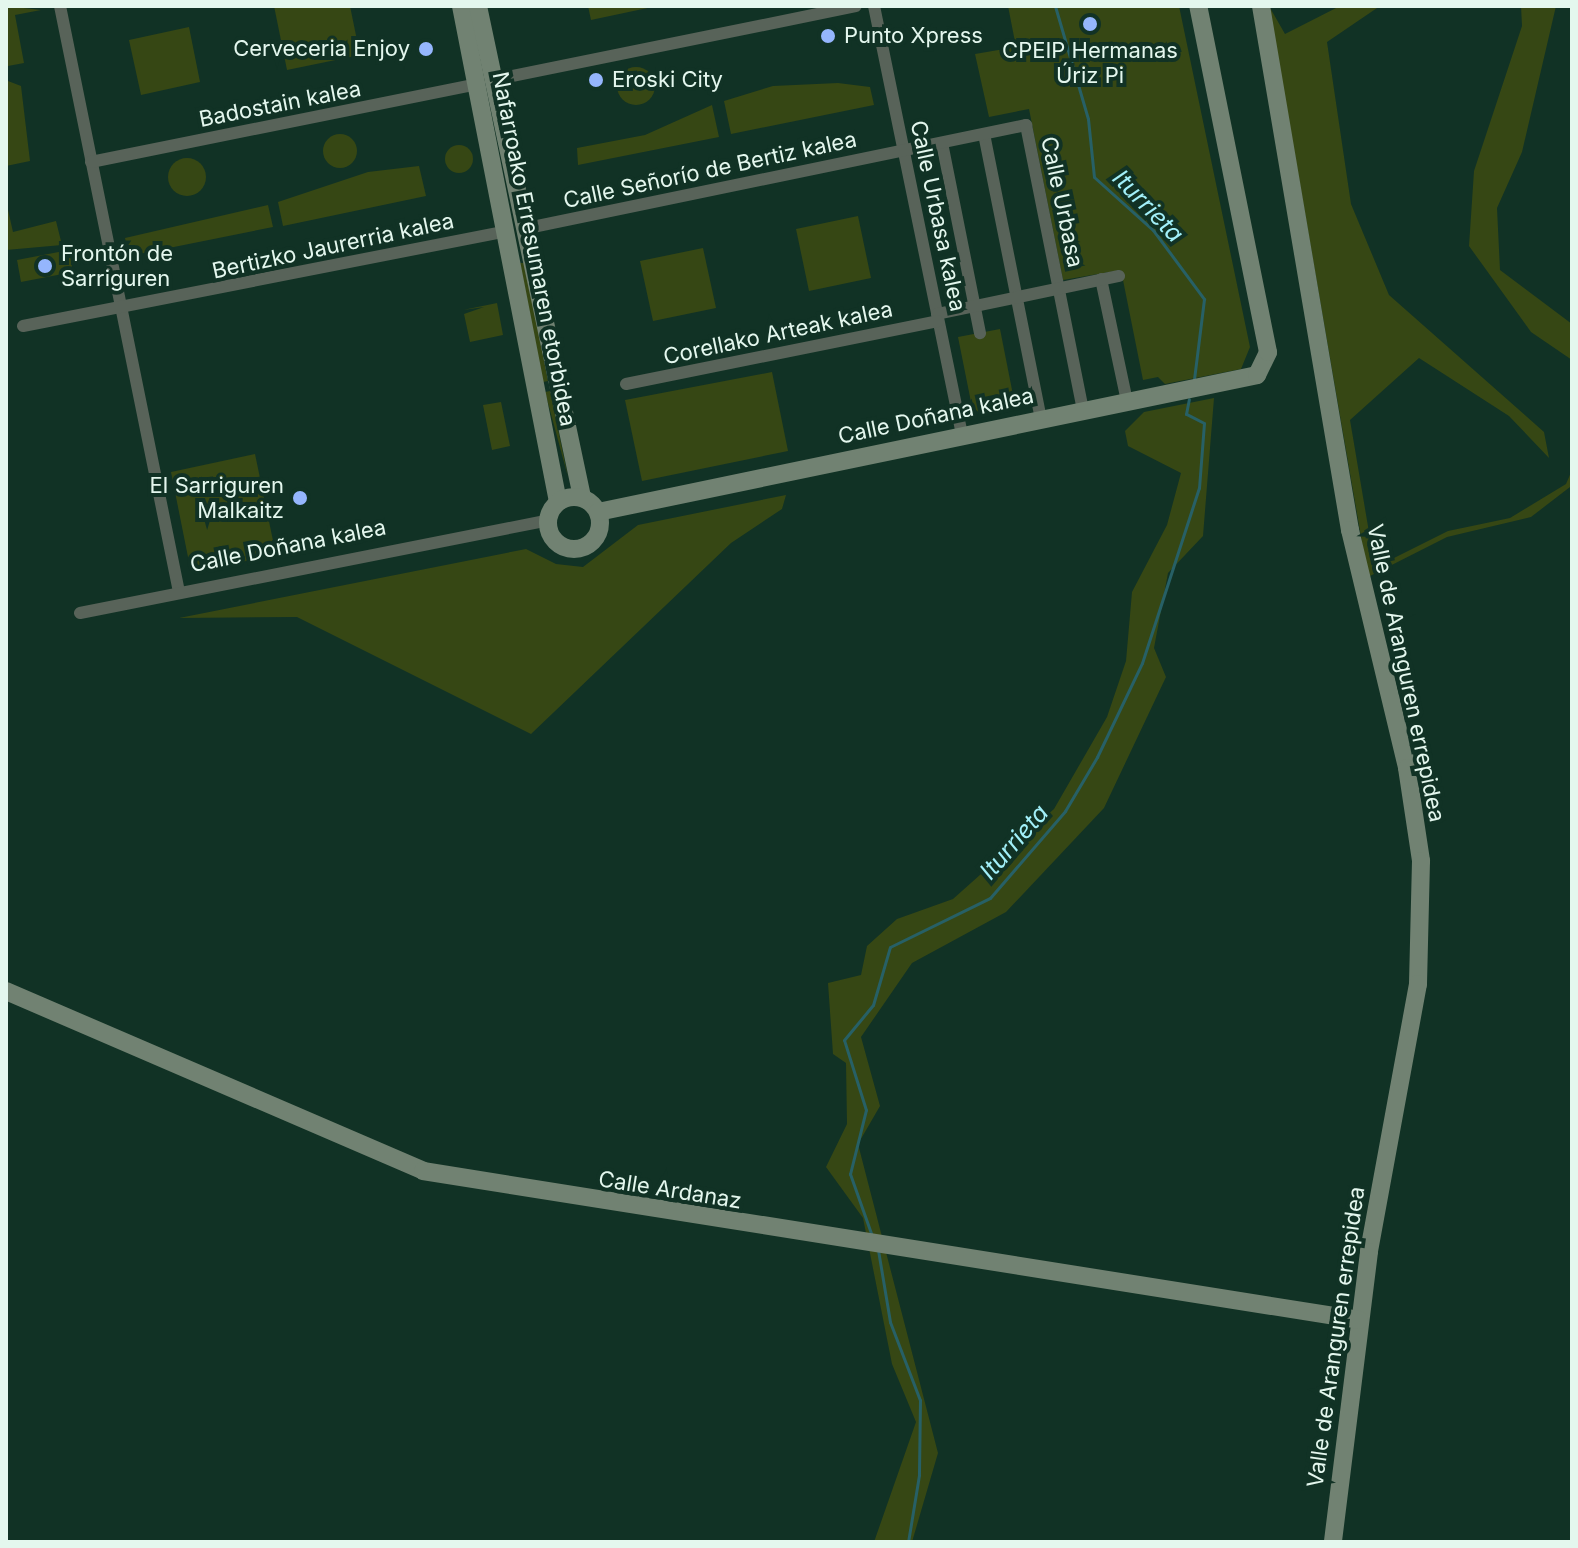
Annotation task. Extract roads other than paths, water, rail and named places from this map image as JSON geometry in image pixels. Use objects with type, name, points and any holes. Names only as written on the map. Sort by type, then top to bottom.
[{"type":"street","points":[[60,6],[179,592]]},
{"type":"street","name":"Nafarroako Erresumaren etorbidea","points":[[461,6],[485,82],[515,230],[558,502]]},
{"type":"street","name":"Nafarroako Erresumaren etorbidea","points":[[478,6],[485,82]]},
{"type":"street","name":"Badostain kalea","points":[[91,162],[856,6]]},
{"type":"street","name":"Calle Urbasa kalea","points":[[874,6],[962,435]]},
{"type":"street","name":"Calle Doñana kalea","points":[[598,512],[1257,375],[1266,344],[1198,6]]},
{"type":"street","name":"Valle de Aranguren errepidea","points":[[1261,6],[1350,530],[1407,768],[1421,861],[1418,984],[1359,1320],[1333,1542]]},
{"type":"street","name":"Calle Urbasa","points":[[984,134],[1026,125],[1083,410]]},
{"type":"street","points":[[904,151],[984,134],[1041,419]]},
{"type":"street","name":"Calle Urbasa kalea","points":[[942,143],[980,333]]},
{"type":"street","name":"Calle Señorío de Bertiz kalea","points":[[515,230],[904,151]]},
{"type":"street","name":"Nafarroako Erresumaren etorbidea","points":[[515,230],[582,497]]},
{"type":"street","name":"Bertizko Jaurerria kalea","points":[[121,310],[515,230]]},
{"type":"street","name":"Calle Urbasa","points":[[938,317],[974,306],[1119,276]]},
{"type":"street","name":"Calle Urbasa","points":[[1101,279],[1127,401]]},
{"type":"street","points":[[23,326],[121,310]]},
{"type":"street","name":"Corellako Arteak kalea","points":[[626,384],[938,317]]},
{"type":"street","points":[[582,497],[598,512],[597,536],[579,549],[558,544],[548,520],[558,502],[582,497]]},
{"type":"street","name":"Calle Doñana kalea","points":[[80,613],[548,520]]},
{"type":"street","name":"Calle Ardanaz","points":[[6,991],[423,1171],[899,1251],[1359,1320]]},
{"type":"waterway","name":"Iturrieta","points":[[1055,6],[1088,119],[1094,177],[1153,230],[1204,299],[1194,379]]},
{"type":"waterway","name":"Iturrieta","points":[[872,1236],[850,1174],[866,1110],[844,1040],[873,1005],[890,947],[990,898],[1065,811],[1097,757],[1142,663],[1199,488],[1204,423],[1186,414],[1189,399]]},
{"type":"waterway","name":"Iturrieta","points":[[878,1250],[890,1322],[920,1400],[919,1475],[908,1542]]},
{"type":"place","name":"CPEIP Hermanas Úriz Pi","points":[[1090,24]]},
{"type":"place","name":"Punto Xpress","points":[[828,36]]},
{"type":"place","name":"Cerveceria Enjoy","points":[[426,49]]},
{"type":"place","name":"Eroski City","points":[[596,80]]},
{"type":"place","name":"Frontón de Sarriguren","points":[[45,266]]},
{"type":"place","name":"EI Sarriguren Malkaitz","points":[[300,498]]}]
